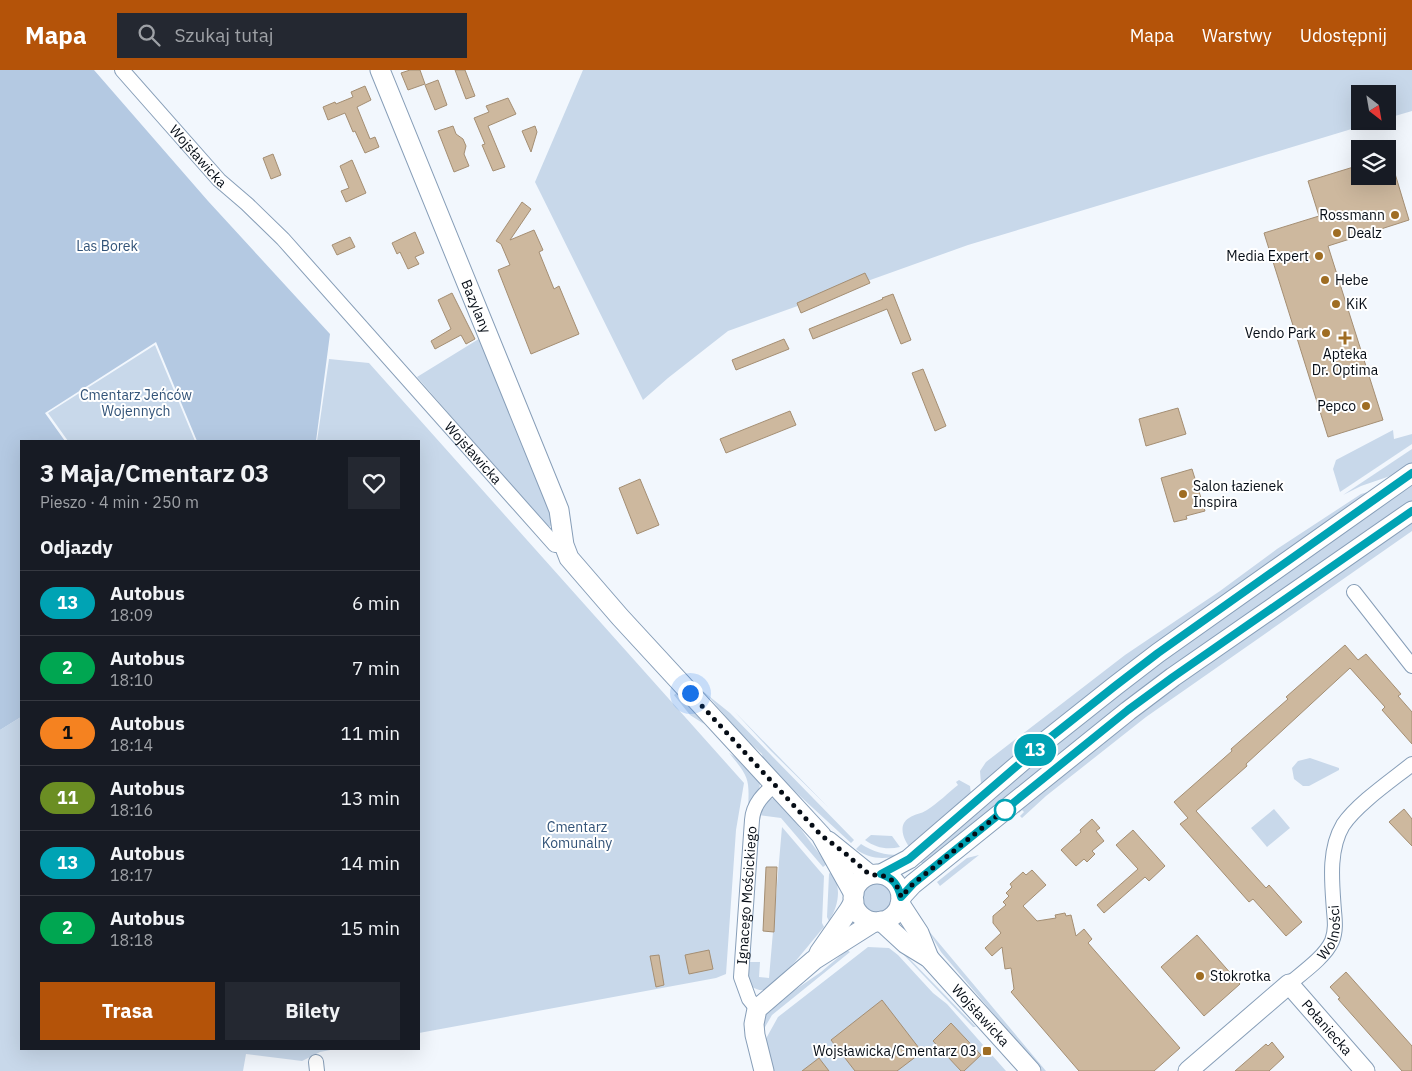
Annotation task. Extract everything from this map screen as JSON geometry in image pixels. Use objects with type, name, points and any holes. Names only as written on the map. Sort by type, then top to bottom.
[{"type":"street","name":"Wojsławicka","points":[[122,70],[219,180],[283,239],[555,544],[564,545],[569,558],[582,574],[821,835],[876,875]]},
{"type":"street","name":"Bazylany","points":[[380,70],[553,495],[561,519],[564,545]]},
{"type":"street","points":[[814,960],[842,922],[854,898],[857,886],[862,879],[876,875],[909,859],[1047,740],[1122,680],[1412,472]]},
{"type":"street","points":[[764,1071],[755,1035],[754,1024],[757,1009],[814,960],[878,922],[890,918],[896,912],[901,900],[913,884],[1128,710],[1412,511]]},
{"type":"street","points":[[1354,592],[1412,666]]},
{"type":"street","name":"Wolności","points":[[1188,1071],[1325,952],[1332,941],[1335,928],[1332,870],[1336,846],[1343,825],[1365,802],[1412,764]]},
{"type":"street","name":"Ignacego Mościckiego","points":[[757,1009],[749,999],[742,977],[752,825],[753,813],[757,804],[775,784]]},
{"type":"street","name":"Wojsławicka","points":[[821,835],[854,898]]},
{"type":"street","points":[[876,875],[889,877],[895,882],[899,889],[901,900]]},
{"type":"street","points":[[854,898],[860,915],[878,922]]},
{"type":"street","name":"Wojsławicka","points":[[901,900],[919,933],[929,958]]},
{"type":"street","name":"Wojsławicka","points":[[878,922],[906,944],[929,958],[1031,1071]]},
{"type":"street","name":"Połaniecka","points":[[1289,984],[1365,1071]]},
{"type":"green space","name":"Las Borek","points":[[0,70],[94,70],[208,201],[330,334],[316,440],[197,440],[156,342],[45,413],[64,440],[20,440],[20,718],[0,730]]},
{"type":"green space","points":[[583,70],[1412,70],[1412,111],[1396,116],[1396,85],[1351,85],[1351,129],[968,245],[728,331],[643,400],[535,182]]},
{"type":"green space","points":[[482,337],[554,519],[554,523],[549,527],[417,377]]},
{"type":"green space","name":"Cmentarz Jeńców Wojennych","points":[[155,345],[195,440],[67,440],[48,413]]},
{"type":"green space","name":"Cmentarz Komunalny","points":[[329,359],[369,363],[744,783],[736,830],[726,974],[716,978],[420,1033],[420,440],[317,440]]},
{"type":"green space","points":[[1393,430],[1394,439],[1412,434],[1412,444],[1340,492],[1333,469],[1336,460]]},
{"type":"green space","points":[[1412,449],[1412,463],[1396,474],[1361,486],[1343,495]]},
{"type":"green space","points":[[1412,479],[1412,503],[923,865],[919,860],[985,802],[1135,678]]},
{"type":"green space","points":[[1371,491],[1160,642],[981,784],[980,771],[986,762],[1125,655],[1220,591],[1277,549],[1361,494]]},
{"type":"green space","points":[[1412,519],[1412,531],[1146,717],[1046,796],[1022,818],[1020,816],[1024,812],[1022,810],[1018,812],[1022,805],[1097,742]]},
{"type":"green space","points":[[674,668],[730,713],[854,840],[851,843],[764,763],[762,754],[741,734],[709,697]]},
{"type":"green space","points":[[680,690],[704,724],[690,715],[674,695]]},
{"type":"green space","points":[[734,711],[828,807],[771,751]]},
{"type":"green space","points":[[20,718],[20,1050],[330,1050],[320,1052],[302,1061],[246,1054],[243,1071],[0,1071],[0,730]]},
{"type":"green space","points":[[729,753],[751,769],[759,779],[760,785],[750,804],[748,813],[749,793],[747,780]]},
{"type":"green space","points":[[1310,758],[1339,768],[1339,770],[1309,786],[1303,786],[1294,779],[1292,768],[1298,761]]},
{"type":"green space","points":[[959,780],[970,786],[971,794],[911,849],[903,833],[905,821],[935,804],[958,785],[956,782]]},
{"type":"green space","points":[[775,798],[827,864],[823,867],[781,818],[759,815],[769,799]]},
{"type":"green space","points":[[1274,809],[1290,828],[1267,847],[1251,828]]},
{"type":"green space","points":[[782,827],[824,876],[822,923],[824,927],[779,979],[765,990],[761,990],[751,986],[747,962],[760,962],[759,977],[769,978]]},
{"type":"green space","points":[[871,835],[892,836],[900,847],[877,847],[865,840]]},
{"type":"green space","points":[[861,844],[879,852],[899,855],[888,858],[871,857],[856,849]]},
{"type":"green space","points":[[979,855],[940,886],[937,882],[967,858]]},
{"type":"green space","points":[[831,871],[837,883],[838,896],[835,909],[829,921],[827,917],[829,874]]},
{"type":"green space","points":[[877,883],[883,884],[891,892],[891,904],[883,912],[877,913],[871,912],[863,904],[862,898],[863,892],[871,884]]},
{"type":"green space","points":[[928,930],[1046,1071],[1042,1071],[941,952]]},
{"type":"green space","points":[[868,947],[889,948],[898,955],[933,993],[947,1004],[1006,1071],[770,1071],[763,1044],[778,1017]]},
{"type":"green space","points":[[847,950],[850,952],[772,1015],[761,1034],[764,1017],[767,1012]]},
{"type":"green space","points":[[902,951],[976,1027],[973,1027]]},
{"type":"building","points":[[410,70],[420,70],[425,84],[408,90],[401,73]]},
{"type":"building","points":[[455,70],[465,70],[475,96],[466,99]]},
{"type":"building","points":[[438,80],[447,105],[435,110],[425,85]]},
{"type":"building","points":[[365,86],[371,100],[357,107],[370,139],[375,137],[379,147],[365,153],[345,113],[328,120],[323,107],[353,97],[351,92]]},
{"type":"building","points":[[508,98],[516,114],[488,126],[505,167],[493,171],[482,145],[485,144],[474,118],[489,112],[486,106]]},
{"type":"building","points":[[453,126],[456,134],[463,139],[466,146],[464,154],[469,166],[454,172],[438,131]]},
{"type":"building","points":[[535,126],[537,132],[531,152],[522,131]]},
{"type":"building","points":[[273,154],[281,175],[271,179],[263,158]]},
{"type":"building","points":[[352,160],[366,193],[346,202],[341,191],[349,188],[340,166]]},
{"type":"building","name":"Vendo Park","points":[[1351,168],[1351,185],[1396,185],[1396,177],[1409,220],[1328,246],[1383,420],[1328,437],[1264,233],[1319,216],[1308,181]]},
{"type":"building","points":[[522,202],[531,209],[510,240],[534,230],[543,250],[539,252],[554,289],[559,286],[579,334],[531,354],[498,270],[510,265],[501,244],[496,241]]},
{"type":"building","points":[[415,232],[424,253],[415,257],[419,264],[408,269],[400,252],[397,254],[392,243]]},
{"type":"building","points":[[350,237],[355,247],[337,255],[332,245]]},
{"type":"building","points":[[865,273],[870,283],[801,313],[797,303]]},
{"type":"building","points":[[452,293],[475,339],[466,344],[461,335],[435,349],[431,341],[451,329],[438,300]]},
{"type":"building","points":[[893,294],[911,340],[901,344],[887,309],[813,339],[809,329]]},
{"type":"building","points":[[784,339],[789,349],[736,370],[732,360]]},
{"type":"building","points":[[923,369],[946,426],[935,431],[912,373]]},
{"type":"building","points":[[1178,408],[1186,434],[1146,446],[1139,419]]},
{"type":"building","points":[[790,411],[796,425],[726,453],[720,439]]},
{"type":"building","name":"Salon łazienek Inspira","points":[[1192,469],[1205,511],[1186,516],[1187,519],[1174,522],[1161,478]]},
{"type":"building","points":[[640,479],[659,525],[637,534],[619,488]]},
{"type":"building","points":[[1345,645],[1358,660],[1366,654],[1401,694],[1398,696],[1412,712],[1412,744],[1382,710],[1385,707],[1350,668],[1246,764],[1247,766],[1196,811],[1266,888],[1269,885],[1302,922],[1286,936],[1253,899],[1249,902],[1180,824],[1188,818],[1174,802],[1232,751],[1231,749],[1288,699],[1286,697]]},
{"type":"building","points":[[1404,809],[1412,819],[1412,846],[1389,822]]},
{"type":"building","points":[[1092,819],[1100,828],[1096,831],[1104,841],[1092,851],[1095,854],[1087,862],[1084,859],[1076,866],[1061,850]]},
{"type":"building","points":[[1133,830],[1165,866],[1149,881],[1145,877],[1104,913],[1097,905],[1138,869],[1116,845]]},
{"type":"building","points":[[766,867],[777,867],[774,932],[763,931]]},
{"type":"building","points":[[1032,870],[1046,885],[1023,906],[1037,921],[1056,918],[1055,915],[1065,913],[1066,916],[1071,915],[1076,936],[1084,929],[1092,939],[1088,943],[1180,1048],[1154,1071],[1079,1071],[1011,992],[1014,989],[1011,968],[1005,969],[1002,947],[992,956],[985,948],[1001,933],[993,923],[993,916],[1006,905],[1003,902],[1009,896],[1006,893],[1012,887],[1010,884],[1023,872],[1026,875]]},
{"type":"building","name":"Stokrotka","points":[[1197,935],[1240,984],[1204,1016],[1161,967]]},
{"type":"building","points":[[709,950],[713,969],[689,974],[685,955]]},
{"type":"building","points":[[659,955],[664,985],[656,987],[650,956]]},
{"type":"building","points":[[1346,972],[1412,1046],[1412,1071],[1402,1071],[1338,999],[1340,998],[1330,987]]},
{"type":"building","points":[[882,1000],[922,1052],[897,1071],[855,1071],[831,1040]]},
{"type":"building","points":[[951,1023],[981,1055],[964,1071],[961,1071],[933,1041]]},
{"type":"building","points":[[1272,1042],[1284,1057],[1269,1071],[1235,1071],[1266,1044],[1268,1046]]},
{"type":"building","points":[[819,1058],[829,1071],[802,1071]]},
{"type":"bus line","name":"13","points":[[1412,473],[1158,653],[1047,740],[909,859],[881,874],[895,882],[901,897],[913,884],[1128,710],[1412,511]]},
{"type":"place","name":"Rossmann","points":[[1395,215]]},
{"type":"place","name":"Dealz","points":[[1337,233]]},
{"type":"place","name":"Media Expert","points":[[1319,256]]},
{"type":"place","name":"Hebe","points":[[1325,280]]},
{"type":"place","name":"KiK","points":[[1336,304]]},
{"type":"place","name":"Vendo Park","points":[[1326,333]]},
{"type":"place","name":"Apteka Dr. Optima","points":[[1345,338]]},
{"type":"place","name":"Pepco","points":[[1366,406]]},
{"type":"place","name":"Salon łazienek Inspira","points":[[1183,494]]},
{"type":"place","name":"Stokrotka","points":[[1200,976]]},
{"type":"place","name":"Wojsławicka/Cmentarz 03","points":[[987,1051]]},
{"type":"route","points":[[690,693],[821,835],[870,875],[881,874],[889,877],[895,882],[901,897],[913,884],[1008,807],[1005,810]]}]
